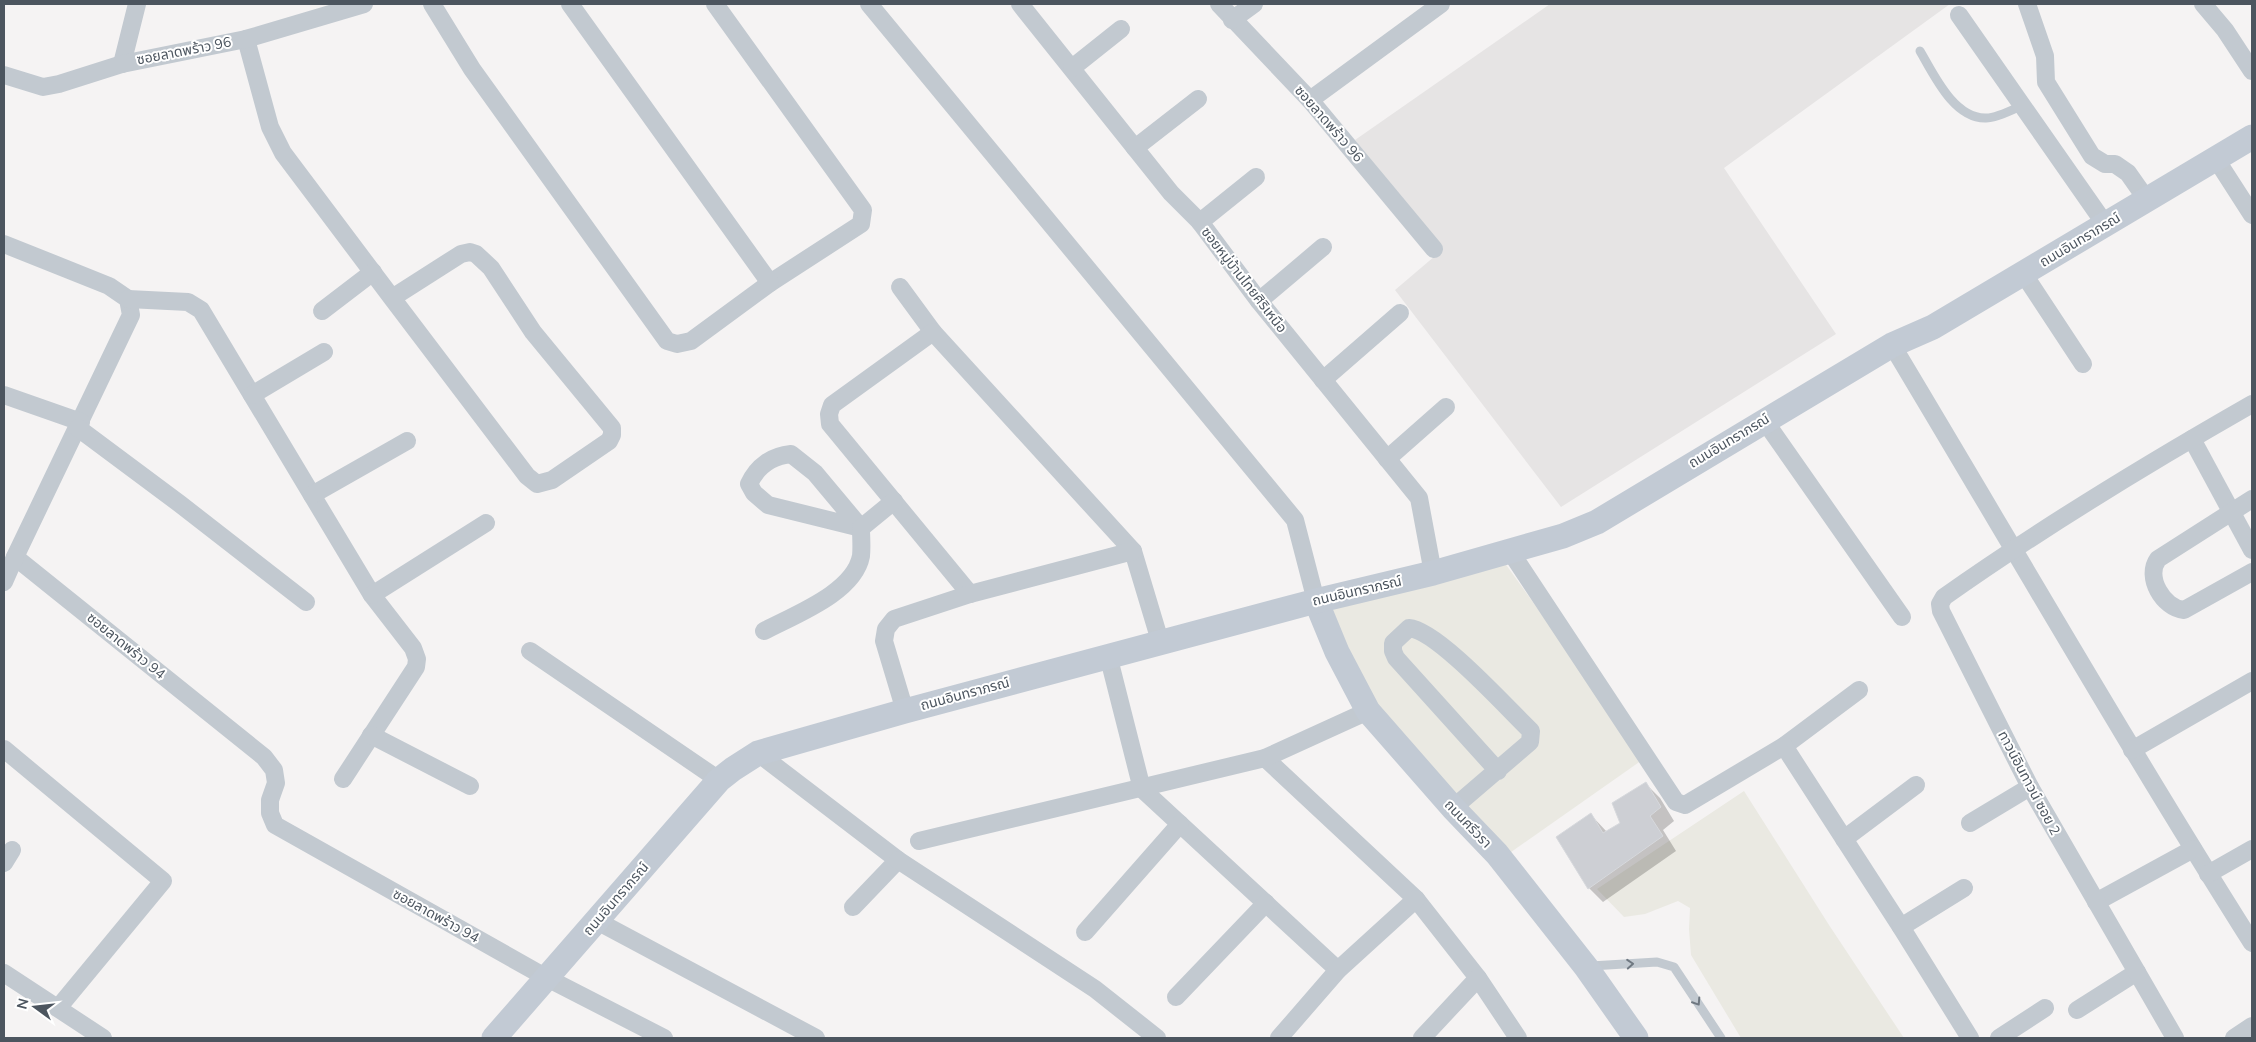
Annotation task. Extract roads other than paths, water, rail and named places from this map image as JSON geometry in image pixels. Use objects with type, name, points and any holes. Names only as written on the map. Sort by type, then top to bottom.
[{"type":"street","points":[[122,64],[137,4]]},
{"type":"street","name":"ซอยลาดพร้าว 96","points":[[4,75],[43,87],[59,84],[122,64],[246,39],[364,4]]},
{"type":"street","points":[[432,4],[472,69],[667,341],[677,344],[691,341],[770,283],[861,224],[863,210],[715,4]]},
{"type":"street","points":[[570,4],[770,283]]},
{"type":"street","points":[[869,4],[1295,520],[1316,600]]},
{"type":"street","name":"ซอยหมู่บ้านไทยศิริเหนือ","points":[[1020,4],[1172,193],[1200,222],[1259,301],[1419,498],[1433,573]]},
{"type":"street","name":"ซอยลาดพร้าว 96","points":[[1219,4],[1232,20],[1310,100],[1434,249]]},
{"type":"street","points":[[1232,20],[1254,4]]},
{"type":"street","points":[[1310,100],[1441,4]]},
{"type":"street","points":[[2027,4],[2045,56],[2046,82],[2092,156],[2105,164],[2116,164],[2128,172],[2147,200]]},
{"type":"street","points":[[2203,4],[2226,30],[2252,71]]},
{"type":"street","points":[[1960,15],[2106,224]]},
{"type":"street","points":[[1072,68],[1121,29]]},
{"type":"street","points":[[246,39],[270,126],[283,152],[392,298],[527,476],[537,484],[552,480],[609,441],[612,435],[612,428],[533,332],[490,268],[476,254],[470,252],[461,254],[392,298]]},
{"type":"street","points":[[1135,148],[1198,100]]},
{"type":"street","name":"ถนนอินทราภรณ์","points":[[494,1038],[719,780],[758,753],[905,710],[1108,655],[1316,600],[1433,573],[1563,536],[1597,522],[1764,420],[1892,345],[1933,327],[2252,137]]},
{"type":"street","points":[[2216,159],[2252,214]]},
{"type":"street","points":[[1200,222],[1256,177]]},
{"type":"street","points":[[4,244],[109,286],[128,300],[188,302],[196,305],[201,310],[372,595],[413,648],[418,659],[416,667],[343,779]]},
{"type":"street","points":[[1259,301],[1323,247]]},
{"type":"street","points":[[322,311],[373,272]]},
{"type":"street","points":[[2023,273],[2083,364]]},
{"type":"street","points":[[900,287],[932,332],[1133,551],[1160,642]]},
{"type":"street","name":"ซอยลาดพร้าว 94","points":[[128,300],[131,315],[80,425],[8,568],[264,757],[274,770],[276,783],[270,800],[270,814],[275,825],[547,978],[664,1038]]},
{"type":"street","points":[[1323,380],[1400,313]]},
{"type":"street","points":[[932,332],[832,405],[829,414],[830,424],[970,594]]},
{"type":"street","points":[[1892,345],[2132,750],[2252,943]]},
{"type":"street","points":[[252,396],[324,352]]},
{"type":"street","points":[[4,395],[80,425],[306,602]]},
{"type":"street","points":[[2014,548],[2252,404]]},
{"type":"street","points":[[1387,459],[1446,407]]},
{"type":"street","points":[[1764,420],[1902,618]]},
{"type":"street","points":[[2192,439],[2252,550]]},
{"type":"street","points":[[312,495],[407,441]]},
{"type":"street","points":[[764,631],[836,592],[852,575],[861,557],[861,528],[815,473],[792,454],[780,455],[754,473],[749,484],[754,493],[768,505],[861,528]]},
{"type":"street","points":[[2252,499],[2158,559],[2152,567],[2153,577],[2168,604],[2175,609],[2184,610],[2252,572]]},
{"type":"street","points":[[861,528],[894,500]]},
{"type":"street","points":[[372,595],[486,523]]},
{"type":"street","name":"ทาวน์อินทาวน์ ซอย 2","points":[[2014,548],[1944,596],[1940,604],[1941,611],[2030,787],[2175,1038]]},
{"type":"street","points":[[905,710],[884,642],[886,629],[894,619],[970,594],[1133,551]]},
{"type":"street","points":[[1510,551],[1676,802],[1685,805],[1784,746],[1859,690]]},
{"type":"street","name":"ถนนศรีวรา","points":[[1316,600],[1337,652],[1368,711],[1453,808],[1497,854],[1586,967],[1636,1038]]},
{"type":"street","points":[[1453,808],[1498,771],[1530,742],[1531,731],[1443,647],[1422,632],[1409,628],[1393,643],[1393,651],[1396,658],[1498,771]]},
{"type":"street","points":[[530,651],[719,780]]},
{"type":"street","points":[[1108,655],[1142,789],[1338,970]]},
{"type":"street","points":[[2132,750],[2252,681]]},
{"type":"street","points":[[919,841],[1265,758],[1368,711]]},
{"type":"street","points":[[371,735],[470,786]]},
{"type":"street","points":[[1784,746],[1970,1038]]},
{"type":"street","points":[[4,749],[163,881],[58,1008]]},
{"type":"street","points":[[758,753],[898,860],[1095,989],[1157,1038]]},
{"type":"street","points":[[1265,758],[1416,898],[1478,978],[1518,1038]]},
{"type":"street","points":[[1844,839],[1916,785]]},
{"type":"street","points":[[1970,823],[2030,787]]},
{"type":"street","points":[[1085,932],[1180,824]]},
{"type":"street","points":[[2096,902],[2193,849]]},
{"type":"street","points":[[2208,874],[2252,849]]},
{"type":"street","points":[[853,907],[898,860]]},
{"type":"street","points":[[1901,927],[1964,888]]},
{"type":"street","points":[[1279,1038],[1338,970],[1416,898]]},
{"type":"street","points":[[1176,997],[1266,903]]},
{"type":"street","points":[[597,921],[816,1038]]},
{"type":"street","points":[[2076,1010],[2137,972]]},
{"type":"street","points":[[4,973],[103,1038]]},
{"type":"street","points":[[1422,1038],[1478,978]]},
{"type":"street","points":[[1999,1038],[2045,1008]]},
{"type":"street","points":[[2234,1038],[2252,1026]]},
{"type":"lane","points":[[1920,51],[1942,89],[1962,110],[1976,118],[1988,118],[2023,106]]},
{"type":"lane","points":[[1586,967],[1657,962],[1674,967],[1721,1038]]}]
